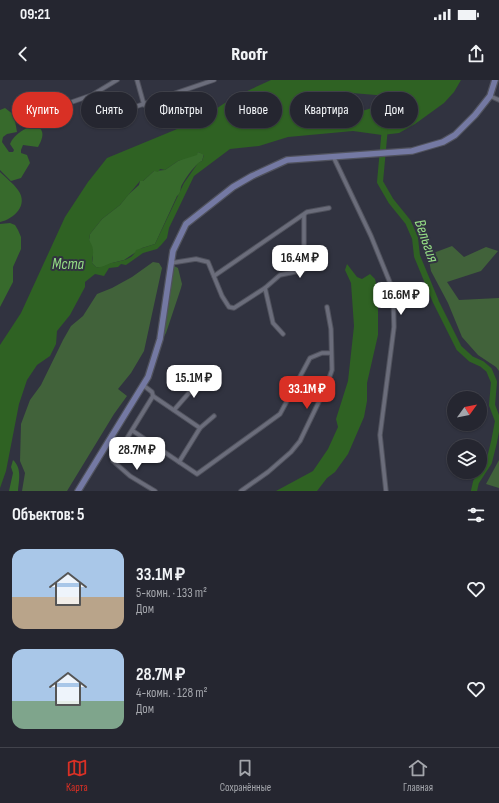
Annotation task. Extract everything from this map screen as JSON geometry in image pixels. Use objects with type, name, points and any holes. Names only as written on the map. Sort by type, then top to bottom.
[{"type":"main road","points":[[78,491],[143,385],[153,366],[160,339],[170,266],[177,240],[186,224],[233,187],[252,176],[287,160],[406,152],[421,150],[449,139],[465,126],[490,96],[495,80]]},
{"type":"street","points":[[73,102],[92,95],[117,80]]},
{"type":"street","points":[[137,80],[144,105]]},
{"type":"street","points":[[137,107],[214,80]]},
{"type":"street","points":[[490,96],[499,100]]},
{"type":"street","points":[[333,156],[371,236],[393,290],[394,327],[380,435],[386,491]]},
{"type":"street","points":[[214,276],[307,212],[329,208]]},
{"type":"street","points":[[170,266],[196,259],[208,262],[222,296],[229,307],[234,308],[265,288],[280,275],[304,270],[304,215]]},
{"type":"street","points":[[265,288],[273,323],[283,334]]},
{"type":"street","points":[[241,491],[268,472],[291,452],[300,440],[326,387],[332,370],[331,329],[327,307]]},
{"type":"street","points":[[133,431],[197,474],[239,446],[280,413],[310,358],[322,353],[331,353]]},
{"type":"street","points":[[174,410],[202,378]]},
{"type":"street","points":[[143,385],[152,392],[153,396],[200,428]]},
{"type":"street","points":[[153,396],[133,431],[113,461],[130,476],[155,491]]},
{"type":"street","points":[[179,462],[200,428],[214,416]]},
{"type":"shaded area","points":[[5,108],[12,113],[12,128],[16,128],[17,132],[7,134],[3,137],[2,142],[9,152],[13,152],[14,150],[10,144],[14,137],[21,131],[27,128],[40,128],[42,130],[42,139],[38,147],[23,145],[21,153],[27,155],[30,163],[21,178],[11,181],[0,170],[0,110]]},
{"type":"shaded area","points":[[198,152],[204,154],[202,161],[193,169],[182,184],[180,193],[177,196],[155,244],[142,248],[124,260],[101,268],[96,267],[92,263],[93,257],[89,240],[90,234],[102,219],[120,205],[139,185],[140,181],[143,181],[154,171],[165,170],[178,161]]},
{"type":"shaded area","points":[[0,172],[18,190],[22,201],[21,206],[15,215],[0,222]]},
{"type":"shaded area","points":[[10,223],[15,225],[21,237],[21,249],[13,267],[13,282],[0,307],[0,224]]},
{"type":"shaded area","points":[[452,246],[464,257],[486,247],[498,251],[481,271],[447,282],[459,300],[499,298],[499,371],[496,367],[478,355],[462,337],[448,303],[431,271],[428,255]]},
{"type":"shaded area","points":[[153,262],[159,263],[162,268],[144,351],[131,373],[118,389],[127,396],[114,414],[67,491],[22,491],[25,473],[20,461],[21,424],[30,400],[41,385],[71,326],[83,316],[97,294],[132,277]]},
{"type":"shaded area","points":[[174,266],[178,268],[182,284],[166,333],[162,340]]},
{"type":"shaded area","points":[[13,460],[19,470],[18,491],[9,491],[13,473],[11,467]]},
{"type":"shaded area","points":[[499,460],[499,488],[486,484]]},
{"type":"water","name":"Мста","points":[[271,80],[461,80],[454,92],[444,103],[418,122],[418,92],[371,92],[371,95],[363,94],[363,92],[290,92],[290,128],[363,128],[363,111],[371,108],[371,128],[408,128],[399,133],[382,135],[353,131],[288,137],[259,146],[230,149],[194,176],[169,228],[167,238],[157,249],[143,253],[126,265],[121,264],[118,267],[109,268],[104,276],[95,274],[85,282],[85,287],[70,315],[57,331],[56,344],[50,356],[37,365],[27,380],[19,404],[6,471],[0,488],[0,345],[21,313],[65,217],[88,182],[107,158],[180,128],[217,128],[217,108],[225,103],[225,128],[282,128],[282,92],[245,92]],"holes":[[[198,152],[204,155],[202,161],[198,163],[184,183],[155,244],[136,250],[132,256],[126,260],[111,263],[102,267],[96,267],[92,263],[93,249],[89,240],[90,234],[102,219],[120,205],[140,181],[143,181],[154,171],[158,172],[160,169],[165,170],[178,161],[197,155]]]},
{"type":"water","points":[[347,264],[357,277],[362,279],[370,274],[375,279],[377,287],[378,335],[367,383],[367,401],[364,417],[348,454],[335,472],[327,478],[317,491],[276,491],[313,471],[328,449],[338,427],[336,419],[348,381],[354,326],[351,283],[345,270]]},
{"type":"waterway","name":"Вельгия","points":[[385,128],[380,182],[391,201],[408,222],[415,238],[417,256],[436,302],[459,348],[471,359],[482,364],[489,370],[494,382],[492,405],[498,421],[489,462],[476,482],[474,491]]}]
